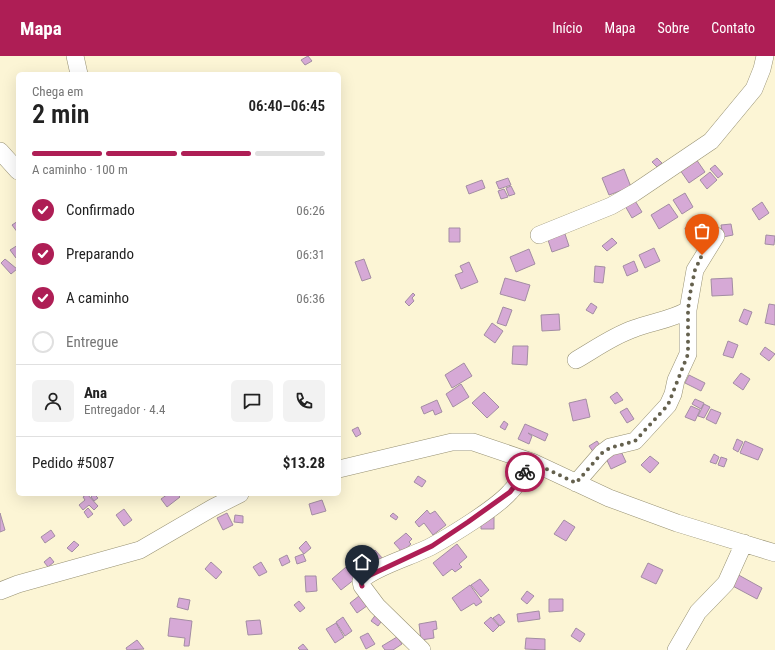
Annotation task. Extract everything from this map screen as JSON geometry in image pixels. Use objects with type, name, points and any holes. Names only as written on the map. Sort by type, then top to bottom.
[{"type":"street","points":[[75,56],[79,72]]},
{"type":"street","points":[[539,235],[611,206],[634,193],[711,141],[754,89],[762,69],[765,56]]},
{"type":"street","points":[[0,151],[16,168]]},
{"type":"street","points":[[576,483],[602,453],[610,448],[635,441],[668,405],[688,354],[688,310],[695,270],[716,236]]},
{"type":"street","points":[[576,360],[609,340],[632,329],[668,319],[688,310]]},
{"type":"street","points":[[341,469],[462,441],[473,442],[532,462],[609,498],[677,523],[775,552]]},
{"type":"street","points":[[422,650],[377,606],[362,586],[361,582],[366,577],[391,564],[432,546],[492,506],[510,492],[532,462]]},
{"type":"street","points":[[0,592],[18,584],[140,550],[236,496]]},
{"type":"street","points":[[676,650],[698,612],[726,583],[744,543]]},
{"type":"building","points":[[308,56],[312,61],[305,65],[301,60]]},
{"type":"building","points":[[657,158],[662,163],[657,167],[652,162]]},
{"type":"building","points":[[696,159],[705,172],[689,183],[680,170]]},
{"type":"building","points":[[715,165],[723,174],[718,178],[710,169]]},
{"type":"building","points":[[624,169],[631,187],[609,195],[602,178]]},
{"type":"building","points":[[710,172],[717,180],[707,189],[700,180]]},
{"type":"building","points":[[508,178],[511,185],[499,189],[496,182]]},
{"type":"building","points":[[482,180],[485,188],[469,194],[466,186]]},
{"type":"building","points":[[511,186],[515,194],[509,196],[506,188]]},
{"type":"building","points":[[504,189],[508,197],[501,199],[498,191]]},
{"type":"building","points":[[685,193],[693,207],[682,214],[673,200]]},
{"type":"building","points":[[634,199],[642,212],[632,218],[624,204]]},
{"type":"building","points":[[762,202],[769,213],[759,220],[752,209]]},
{"type":"building","points":[[669,204],[678,217],[659,229],[651,215]]},
{"type":"building","points":[[16,222],[16,230],[12,225]]},
{"type":"building","points":[[731,224],[733,235],[723,237],[721,225]]},
{"type":"building","points":[[705,225],[707,234],[687,236],[685,228]]},
{"type":"building","points":[[449,228],[460,228],[460,242],[449,242]]},
{"type":"building","points":[[564,231],[569,246],[552,252],[547,237]]},
{"type":"building","points":[[766,235],[775,236],[774,245],[765,244]]},
{"type":"building","points":[[612,238],[617,243],[607,251],[602,246]]},
{"type":"building","points":[[16,246],[16,258],[10,250]]},
{"type":"building","points":[[654,248],[660,261],[645,268],[639,255]]},
{"type":"building","points":[[529,249],[535,264],[516,272],[510,257]]},
{"type":"building","points":[[5,259],[16,270],[11,274],[1,263]]},
{"type":"building","points":[[364,259],[371,278],[362,281],[355,262]]},
{"type":"building","points":[[634,261],[638,271],[627,276],[623,266]]},
{"type":"building","points":[[469,262],[478,282],[461,289],[455,275],[463,272],[460,266]]},
{"type":"building","points":[[595,266],[605,267],[603,283],[594,282]]},
{"type":"building","points":[[505,278],[530,285],[525,301],[500,294]]},
{"type":"building","points":[[732,278],[733,295],[712,296],[711,279]]},
{"type":"building","points":[[413,293],[415,295],[412,298],[414,301],[409,306],[405,302]]},
{"type":"building","points":[[591,303],[597,307],[593,314],[586,310]]},
{"type":"building","points":[[769,304],[775,305],[775,325],[765,323]]},
{"type":"building","points":[[503,307],[512,310],[506,326],[497,323]]},
{"type":"building","points":[[744,309],[752,312],[747,325],[739,321]]},
{"type":"building","points":[[559,314],[560,330],[542,331],[541,315]]},
{"type":"building","points":[[492,323],[503,331],[495,343],[484,335]]},
{"type":"building","points":[[728,341],[738,345],[733,358],[723,355]]},
{"type":"building","points":[[513,346],[528,346],[527,365],[512,364]]},
{"type":"building","points":[[765,347],[775,354],[769,361],[760,354]]},
{"type":"building","points":[[464,363],[472,376],[452,388],[445,375]]},
{"type":"building","points":[[741,373],[750,379],[743,390],[733,383]]},
{"type":"building","points":[[689,375],[705,383],[701,391],[685,383]]},
{"type":"building","points":[[461,384],[469,397],[453,407],[446,394]]},
{"type":"building","points":[[484,392],[499,407],[487,418],[472,403]]},
{"type":"building","points":[[617,392],[623,400],[615,404],[610,397]]},
{"type":"building","points":[[586,399],[590,417],[573,421],[569,403]]},
{"type":"building","points":[[695,399],[704,403],[701,409],[692,404]]},
{"type":"building","points":[[437,400],[442,412],[435,415],[433,410],[424,414],[421,407]]},
{"type":"building","points":[[704,404],[710,407],[704,418],[698,416]]},
{"type":"building","points":[[691,406],[700,410],[695,421],[685,417]]},
{"type":"building","points":[[627,408],[634,419],[627,423],[620,412]]},
{"type":"building","points":[[711,409],[721,413],[716,424],[706,419]]},
{"type":"building","points":[[504,421],[508,424],[505,430],[500,427]]},
{"type":"building","points":[[525,424],[548,434],[545,441],[528,433],[532,436],[529,444],[518,439]]},
{"type":"building","points":[[358,427],[361,434],[356,437],[352,430]]},
{"type":"building","points":[[737,439],[743,442],[738,452],[733,449]]},
{"type":"building","points":[[597,441],[602,448],[594,453],[589,446]]},
{"type":"building","points":[[745,441],[763,449],[758,460],[740,453]]},
{"type":"building","points":[[619,447],[626,462],[611,469],[604,454]]},
{"type":"building","points":[[714,454],[719,457],[716,464],[710,462]]},
{"type":"building","points":[[650,456],[659,463],[650,473],[641,465]]},
{"type":"building","points":[[721,457],[727,459],[724,467],[718,465]]},
{"type":"building","points":[[418,476],[426,481],[422,487],[414,482]]},
{"type":"building","points":[[89,496],[98,506],[94,510],[89,505],[83,510],[79,505],[85,500],[83,497]]},
{"type":"building","points":[[96,496],[98,498],[94,501],[91,497]]},
{"type":"building","points":[[165,496],[180,497],[167,507],[161,499]]},
{"type":"building","points":[[322,500],[326,511],[312,515],[309,504]]},
{"type":"building","points":[[88,508],[93,514],[88,518],[84,512]]},
{"type":"building","points":[[124,509],[132,520],[124,526],[116,515]]},
{"type":"building","points":[[427,510],[430,514],[435,511],[446,525],[433,535],[424,523],[419,527],[415,522]]},
{"type":"building","points":[[0,513],[5,530],[0,532]]},
{"type":"building","points":[[227,513],[233,525],[223,530],[217,518]]},
{"type":"building","points":[[393,513],[398,517],[396,520],[390,516]]},
{"type":"building","points":[[235,515],[243,516],[243,523],[234,522]]},
{"type":"building","points":[[481,517],[494,517],[494,529],[481,529]]},
{"type":"building","points":[[564,520],[575,527],[566,541],[554,534]]},
{"type":"building","points":[[51,530],[55,536],[45,543],[41,537]]},
{"type":"building","points":[[406,533],[412,539],[409,542],[411,544],[402,552],[394,543]]},
{"type":"building","points":[[74,541],[79,545],[72,552],[67,548]]},
{"type":"building","points":[[306,541],[311,548],[304,554],[299,548]]},
{"type":"building","points":[[457,544],[467,557],[459,564],[462,567],[455,572],[452,569],[443,576],[433,563]]},
{"type":"building","points":[[375,550],[384,560],[374,570],[365,560]]},
{"type":"building","points":[[303,554],[306,561],[297,564],[295,557]]},
{"type":"building","points":[[287,555],[290,562],[282,566],[279,559]]},
{"type":"building","points":[[50,557],[54,562],[48,567],[44,562]]},
{"type":"building","points":[[211,562],[222,572],[216,579],[205,569]]},
{"type":"building","points":[[261,562],[267,572],[259,576],[253,567]]},
{"type":"building","points":[[648,563],[663,570],[656,584],[641,577]]},
{"type":"building","points":[[346,567],[355,579],[341,590],[332,579]]},
{"type":"building","points":[[735,573],[762,588],[757,599],[729,584]]},
{"type":"building","points":[[305,576],[316,576],[317,591],[306,592]]},
{"type":"building","points":[[480,579],[489,590],[481,597],[471,585]]},
{"type":"building","points":[[470,585],[482,602],[476,606],[474,603],[461,611],[452,598]]},
{"type":"building","points":[[527,591],[534,596],[527,604],[521,599]]},
{"type":"building","points":[[359,596],[371,603],[357,613],[350,603]]},
{"type":"building","points":[[179,598],[190,600],[188,610],[177,607]]},
{"type":"building","points":[[549,599],[563,599],[563,611],[549,612]]},
{"type":"building","points":[[299,601],[305,608],[300,612],[294,605]]},
{"type":"building","points":[[539,611],[540,619],[518,622],[517,614]]},
{"type":"building","points":[[377,613],[384,618],[378,626],[371,621]]},
{"type":"building","points":[[499,614],[505,622],[500,626],[493,618]]},
{"type":"building","points":[[343,617],[352,631],[345,636],[336,622]]},
{"type":"building","points":[[491,617],[499,626],[493,632],[484,623]]},
{"type":"building","points":[[170,618],[192,621],[189,646],[184,646],[185,638],[168,636]]},
{"type":"building","points":[[260,620],[262,634],[248,635],[246,621]]},
{"type":"building","points":[[436,621],[437,629],[433,630],[434,638],[421,640],[419,624]]},
{"type":"building","points":[[336,623],[344,637],[335,643],[326,629]]},
{"type":"building","points":[[576,628],[585,634],[580,642],[571,636]]},
{"type":"building","points":[[368,633],[375,644],[366,649],[360,637]]},
{"type":"building","points":[[397,637],[402,644],[393,650],[385,650],[382,646]]},
{"type":"building","points":[[526,638],[545,639],[545,650],[525,649]]},
{"type":"building","points":[[137,640],[144,649],[127,650],[126,648]]},
{"type":"building","points":[[303,644],[308,650],[300,650],[298,648]]},
{"type":"way so far","points":[[525,472],[532,462],[576,483],[602,453],[619,444],[632,443],[635,441],[668,405],[673,394],[676,380],[688,354],[688,310],[690,294],[695,270],[702,255]]},
{"type":"route","points":[[362,586],[361,582],[366,577],[432,546],[492,506],[510,492],[525,472]]}]
